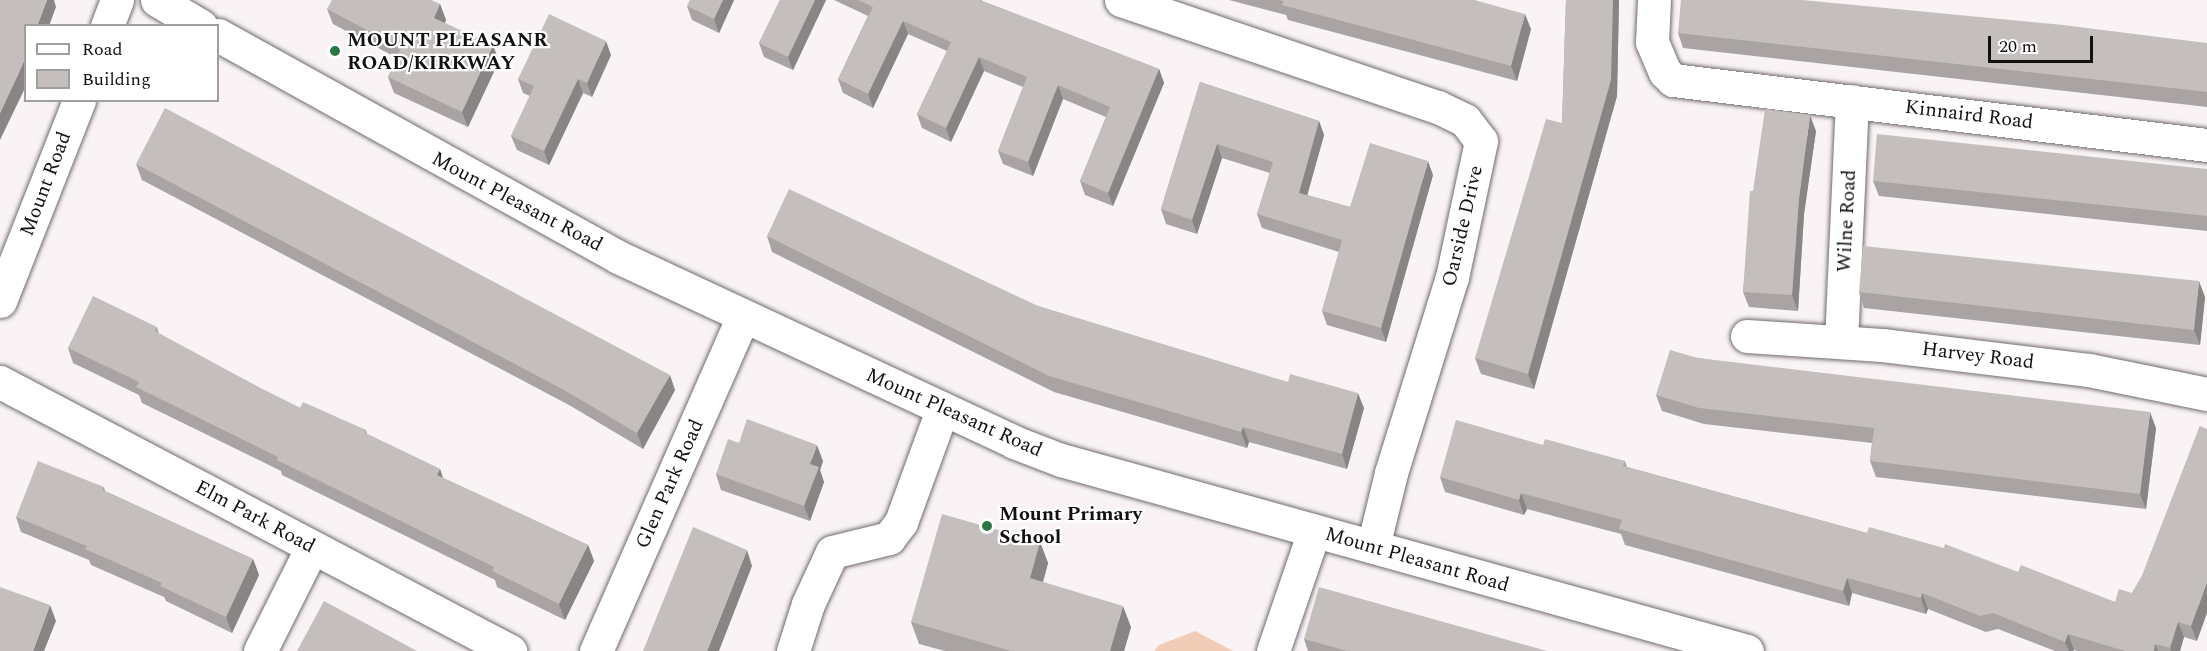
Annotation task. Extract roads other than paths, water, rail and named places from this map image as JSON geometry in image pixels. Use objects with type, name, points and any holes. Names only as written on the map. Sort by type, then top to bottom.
[{"type":"street","points":[[108,24],[117,0]]},
{"type":"street","points":[[157,0],[198,24]]},
{"type":"street","name":"Kinnaird Road","points":[[1654,0],[1652,42],[1665,72],[1673,80],[1731,89],[1852,101],[2207,145]]},
{"type":"street","name":"Oarside Drive","points":[[1125,1],[1438,107],[1465,120],[1481,141],[1452,277],[1391,473],[1373,547]]},
{"type":"street","name":"Mount Pleasant Road","points":[[219,36],[618,257],[942,410],[1061,460],[1747,651]]},
{"type":"street","name":"Wilne Road","points":[[1841,342],[1852,101]]},
{"type":"street","name":"Mount Road","points":[[0,301],[78,102]]},
{"type":"street","name":"Glen Park Road","points":[[596,651],[743,316]]},
{"type":"street","name":"Harvey Road","points":[[1747,336],[1841,342],[2089,370],[2207,394]]},
{"type":"street","name":"Elm Park Road","points":[[0,382],[510,651]]},
{"type":"street","points":[[793,651],[808,604],[832,552],[889,538],[901,522],[942,410]]},
{"type":"street","points":[[1273,651],[1314,531]]},
{"type":"street","points":[[260,651],[312,547]]},
{"type":"place","name":"MOUNT PLEASANR ROAD/KIRKWAY","points":[[335,51]]},
{"type":"place","name":"Mount Primary School","points":[[987,526]]}]
